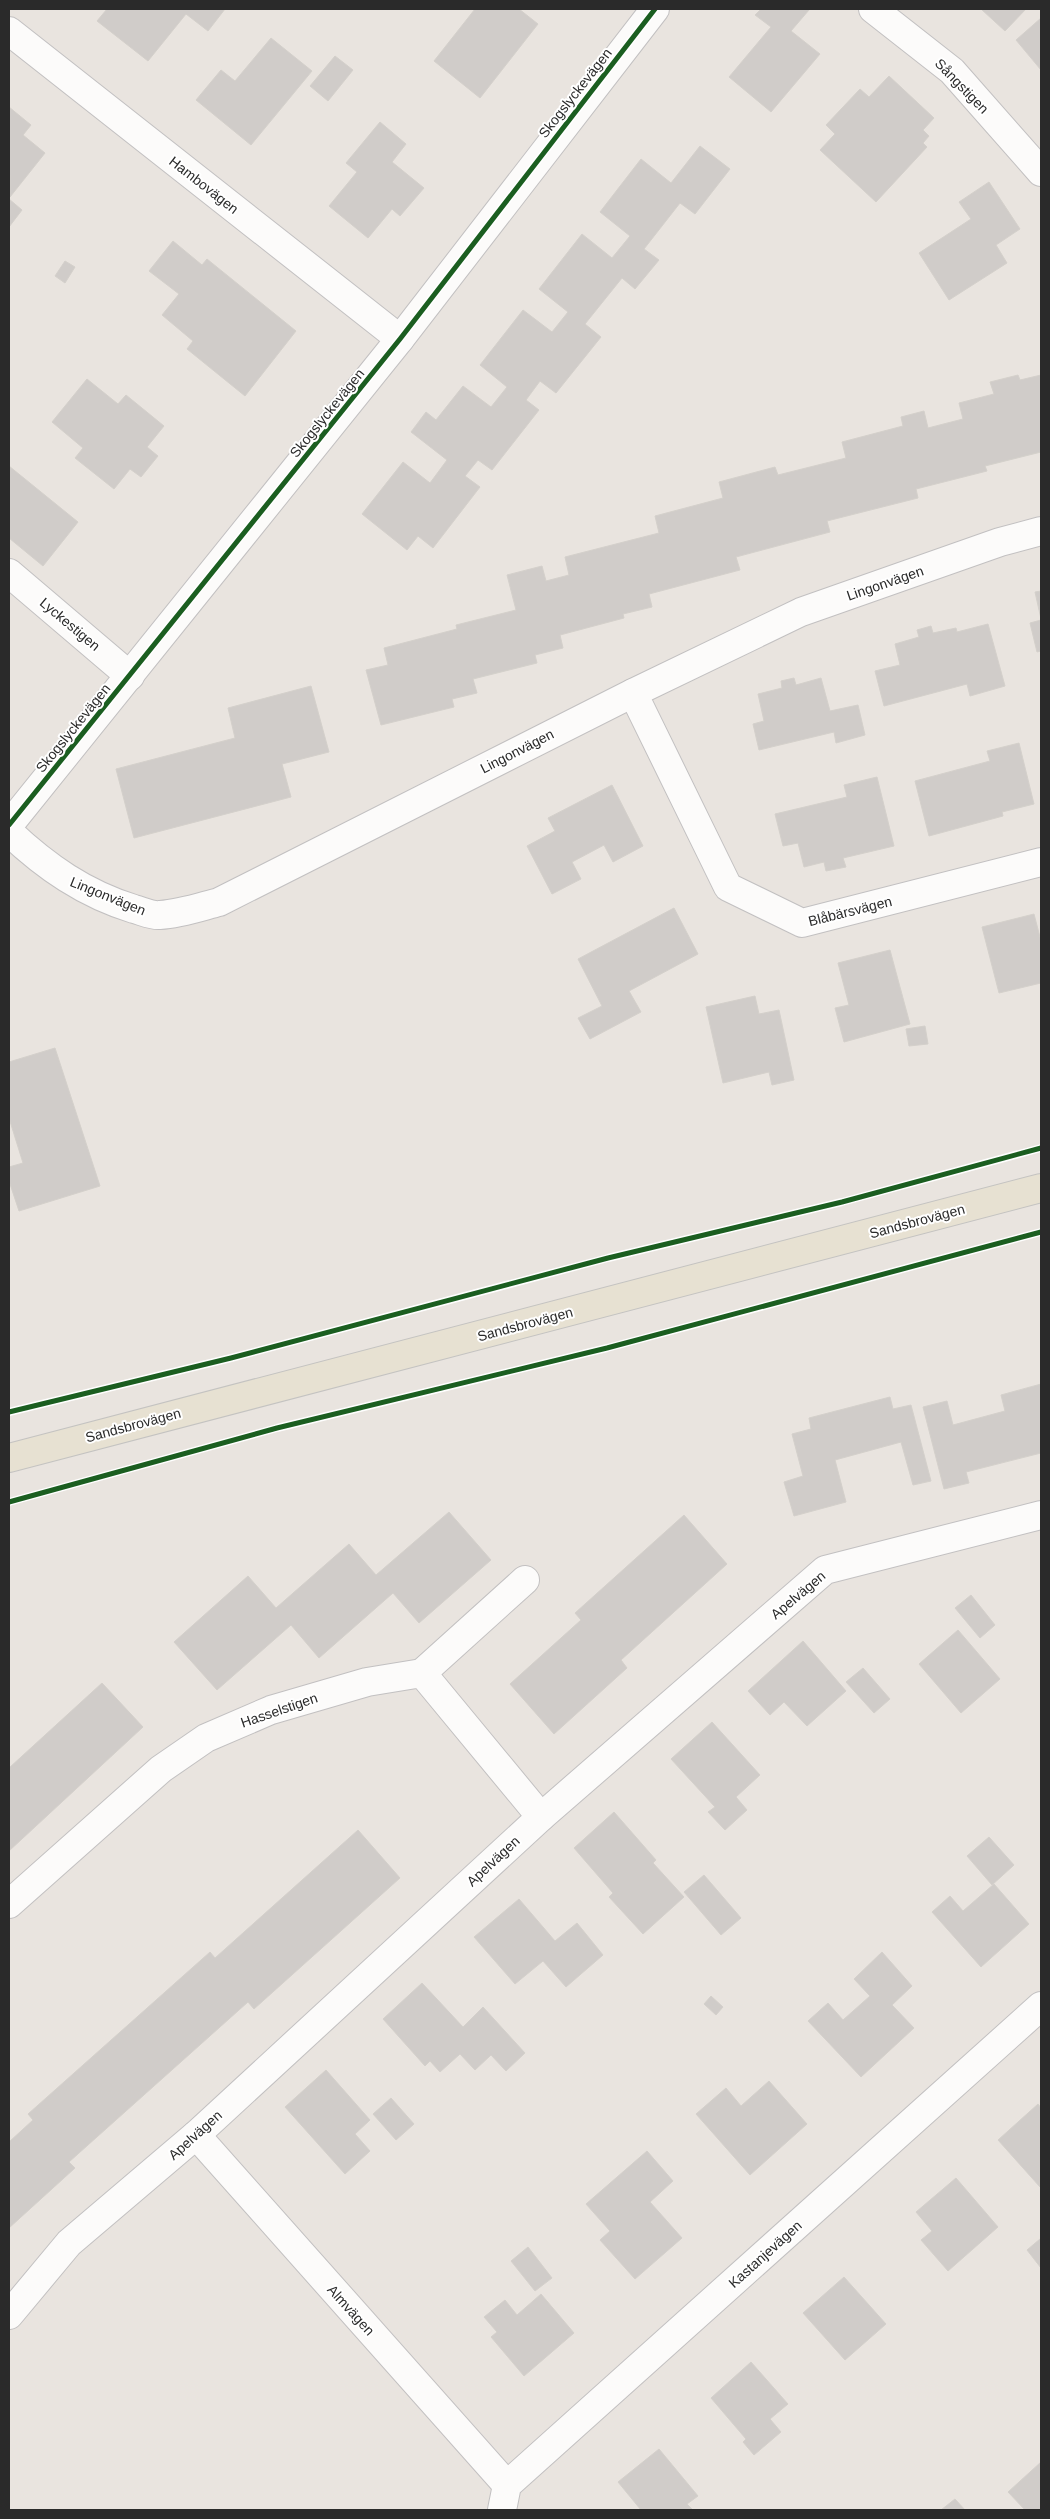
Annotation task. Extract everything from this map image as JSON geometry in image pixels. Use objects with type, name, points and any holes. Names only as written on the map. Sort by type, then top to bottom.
[{"type":"main road","name":"Sandsbrovägen","points":[[9,1458],[1041,1188]]},
{"type":"street","name":"Sångstigen","points":[[873,9],[952,71],[1041,172]]},
{"type":"street","name":"Skogslyckevägen","points":[[9,825],[400,339],[646,12]]},
{"type":"street","name":"Hambovägen","points":[[9,31],[400,339]]},
{"type":"street","name":"Lingonvägen","points":[[9,832],[36,857],[65,879],[97,895],[158,916],[188,911],[219,902],[633,693],[801,612],[1000,542],[1041,531]]},
{"type":"street","name":"Lyckestigen","points":[[9,572],[130,676]]},
{"type":"street","name":"Blåbärsvägen","points":[[633,693],[728,887],[802,923],[1041,862]]},
{"type":"street","name":"Apelvägen","points":[[9,2315],[69,2243],[196,2135],[541,1817],[825,1570],[1041,1515]]},
{"type":"street","points":[[525,1580],[422,1672],[541,1817]]},
{"type":"street","name":"Hasselstigen","points":[[9,1904],[160,1769],[206,1738],[271,1710],[367,1682],[422,1672]]},
{"type":"street","name":"Kastanjevägen","points":[[505,2498],[1041,2006]]},
{"type":"street","name":"Almvägen","points":[[196,2135],[505,2498]]},
{"type":"building","points":[[107,9],[225,9],[208,31],[186,14],[148,61],[97,21]]},
{"type":"building","points":[[475,9],[519,9],[538,24],[480,98],[434,61]]},
{"type":"building","points":[[761,9],[809,10],[791,31],[820,54],[771,112],[729,77],[771,27],[755,15]]},
{"type":"building","points":[[981,9],[1026,9],[1005,31]]},
{"type":"building","points":[[1041,18],[1041,70],[1016,40]]},
{"type":"building","points":[[271,38],[312,71],[251,145],[196,100],[221,70],[235,81]]},
{"type":"building","points":[[335,56],[353,70],[328,101],[310,86]]},
{"type":"building","points":[[889,76],[934,118],[923,130],[929,136],[923,143],[927,147],[876,202],[820,150],[835,134],[826,125],[860,89],[869,97]]},
{"type":"building","points":[[9,107],[31,125],[23,135],[45,153],[10,197]]},
{"type":"building","points":[[380,122],[406,144],[392,162],[424,188],[400,216],[392,209],[368,238],[329,206],[357,172],[346,163]]},
{"type":"building","points":[[700,146],[730,169],[695,214],[680,203],[644,249],[659,260],[635,289],[622,278],[585,324],[601,337],[556,393],[540,381],[526,400],[539,410],[492,470],[478,460],[465,476],[480,487],[433,548],[418,536],[407,550],[362,514],[403,462],[430,483],[447,460],[411,432],[426,412],[436,420],[463,386],[491,407],[507,387],[480,365],[523,310],[552,332],[568,312],[539,289],[582,234],[612,258],[630,236],[600,212],[641,159],[671,183]]},
{"type":"building","points":[[989,182],[1020,229],[996,245],[1007,263],[949,300],[919,253],[971,219],[959,202]]},
{"type":"building","points":[[9,199],[22,210],[9,227]]},
{"type":"building","points":[[173,241],[202,265],[207,259],[296,331],[245,396],[187,349],[193,341],[162,315],[179,294],[149,271]]},
{"type":"building","points":[[65,261],[75,267],[65,283],[55,276]]},
{"type":"building","points":[[1018,375],[1020,380],[1041,375],[1041,452],[985,466],[987,471],[916,489],[918,498],[827,521],[830,532],[736,557],[740,570],[649,594],[652,607],[623,614],[624,618],[560,635],[563,648],[535,655],[537,663],[473,679],[477,693],[452,699],[454,707],[381,725],[366,670],[388,665],[384,648],[457,629],[456,625],[516,610],[507,575],[542,566],[546,581],[569,575],[565,557],[659,533],[655,516],[723,498],[719,482],[775,467],[778,475],[846,458],[842,442],[903,426],[901,417],[924,411],[928,428],[963,419],[959,403],[994,394],[990,382]]},
{"type":"building","points":[[87,379],[118,404],[126,395],[164,426],[147,447],[158,456],[141,477],[130,469],[114,489],[75,458],[83,448],[52,422]]},
{"type":"building","points":[[9,466],[78,522],[43,566],[9,538]]},
{"type":"building","points":[[1041,591],[1041,619],[1035,592]]},
{"type":"building","points":[[1041,620],[1041,651],[1037,652],[1030,623]]},
{"type":"building","points":[[988,624],[1005,686],[970,696],[967,684],[884,706],[875,671],[900,665],[895,644],[919,637],[917,630],[931,626],[933,633],[956,628],[957,632]]},
{"type":"building","points":[[794,678],[796,685],[821,678],[830,711],[858,705],[865,735],[836,743],[834,732],[759,750],[753,724],[764,721],[758,694],[782,688],[781,681]]},
{"type":"building","points":[[311,686],[329,752],[282,764],[291,797],[134,838],[116,769],[235,738],[228,708]]},
{"type":"building","points":[[1019,743],[1034,804],[1002,812],[1003,816],[929,836],[915,781],[990,761],[987,751]]},
{"type":"building","points":[[877,777],[894,846],[843,858],[846,867],[826,871],[824,862],[804,867],[798,843],[783,846],[775,814],[847,797],[844,785]]},
{"type":"building","points":[[612,785],[643,846],[613,862],[604,845],[572,862],[581,879],[552,894],[527,846],[555,831],[548,818]]},
{"type":"building","points":[[674,908],[698,954],[629,991],[641,1012],[590,1039],[578,1018],[602,1006],[578,959]]},
{"type":"building","points":[[1034,914],[1041,941],[1041,983],[999,993],[982,927]]},
{"type":"building","points":[[890,950],[910,1024],[844,1042],[835,1008],[849,1005],[838,963]]},
{"type":"building","points":[[755,996],[759,1014],[779,1010],[794,1080],[772,1085],[769,1072],[723,1083],[706,1007]]},
{"type":"building","points":[[925,1026],[928,1044],[909,1046],[906,1029]]},
{"type":"building","points":[[55,1048],[100,1186],[19,1211],[9,1181],[9,1167],[23,1163],[9,1118],[9,1062]]},
{"type":"building","points":[[1041,1384],[1041,1453],[966,1472],[969,1483],[944,1489],[923,1407],[947,1401],[953,1425],[1005,1411],[1001,1395]]},
{"type":"building","points":[[890,1397],[893,1409],[911,1405],[931,1481],[913,1485],[901,1442],[835,1460],[846,1502],[794,1516],[784,1482],[803,1476],[792,1434],[811,1429],[809,1418]]},
{"type":"building","points":[[449,1512],[491,1560],[419,1623],[393,1593],[319,1658],[291,1625],[217,1690],[174,1642],[248,1576],[276,1608],[349,1544],[376,1575]]},
{"type":"building","points":[[684,1515],[727,1564],[621,1660],[627,1668],[554,1734],[510,1684],[581,1620],[575,1613]]},
{"type":"building","points":[[971,1595],[995,1625],[980,1638],[955,1608]]},
{"type":"building","points":[[958,1630],[1000,1679],[961,1713],[919,1664]]},
{"type":"building","points":[[803,1641],[846,1691],[807,1726],[784,1702],[770,1715],[748,1691]]},
{"type":"building","points":[[863,1668],[890,1699],[874,1713],[846,1682]]},
{"type":"building","points":[[102,1683],[143,1727],[9,1851],[9,1768]]},
{"type":"building","points":[[712,1722],[760,1775],[736,1797],[747,1810],[725,1830],[708,1812],[715,1807],[671,1759]]},
{"type":"building","points":[[614,1812],[656,1860],[653,1863],[684,1897],[643,1934],[609,1897],[613,1893],[574,1848]]},
{"type":"building","points":[[358,1830],[400,1878],[254,2009],[248,2002],[69,2162],[75,2168],[9,2228],[9,2142],[33,2120],[28,2114],[210,1952],[215,1958]]},
{"type":"building","points":[[989,1837],[1014,1865],[992,1885],[967,1856]]},
{"type":"building","points":[[704,1875],[741,1918],[721,1935],[684,1892]]},
{"type":"building","points":[[994,1884],[1029,1924],[981,1967],[932,1912],[950,1896],[963,1911]]},
{"type":"building","points":[[519,1899],[555,1941],[577,1923],[603,1955],[566,1987],[543,1961],[515,1984],[474,1937]]},
{"type":"building","points":[[882,1952],[912,1986],[892,2005],[914,2028],[861,2077],[808,2021],[828,2003],[843,2020],[870,1996],[854,1979]]},
{"type":"building","points":[[422,1983],[463,2027],[483,2007],[525,2053],[506,2071],[491,2055],[475,2070],[460,2054],[440,2072],[430,2061],[425,2066],[383,2019]]},
{"type":"building","points":[[711,1996],[723,2007],[716,2015],[704,2004]]},
{"type":"building","points":[[326,2070],[370,2120],[355,2134],[370,2151],[345,2174],[285,2107]]},
{"type":"building","points":[[769,2081],[807,2124],[750,2175],[696,2114],[726,2088],[741,2106]]},
{"type":"building","points":[[391,2098],[414,2124],[396,2140],[373,2114]]},
{"type":"building","points":[[1038,2104],[1041,2108],[1040,2187],[998,2140]]},
{"type":"building","points":[[647,2151],[673,2181],[650,2202],[682,2238],[635,2279],[600,2240],[610,2231],[586,2204]]},
{"type":"building","points":[[956,2178],[998,2227],[948,2271],[921,2240],[932,2231],[916,2212]]},
{"type":"building","points":[[1041,2240],[1041,2268],[1027,2250]]},
{"type":"building","points":[[528,2247],[552,2278],[535,2291],[511,2261]]},
{"type":"building","points":[[844,2277],[886,2324],[845,2360],[803,2313]]},
{"type":"building","points":[[541,2294],[574,2333],[524,2376],[491,2337],[497,2332],[484,2317],[505,2300],[517,2315]]},
{"type":"building","points":[[751,2362],[788,2404],[770,2419],[781,2432],[754,2455],[743,2442],[746,2439],[711,2398]]},
{"type":"building","points":[[659,2449],[698,2496],[687,2504],[693,2510],[641,2510],[618,2482]]},
{"type":"building","points":[[1041,2462],[1041,2510],[1025,2510],[1008,2492]]},
{"type":"building","points":[[955,2499],[965,2510],[941,2510]]},
{"type":"cycle path","points":[[9,825],[400,339],[655,9]]},
{"type":"cycle path","points":[[9,1412],[231,1358],[608,1258],[842,1202],[1041,1148]]},
{"type":"cycle path","points":[[9,1502],[277,1428],[607,1348],[1041,1232]]}]
